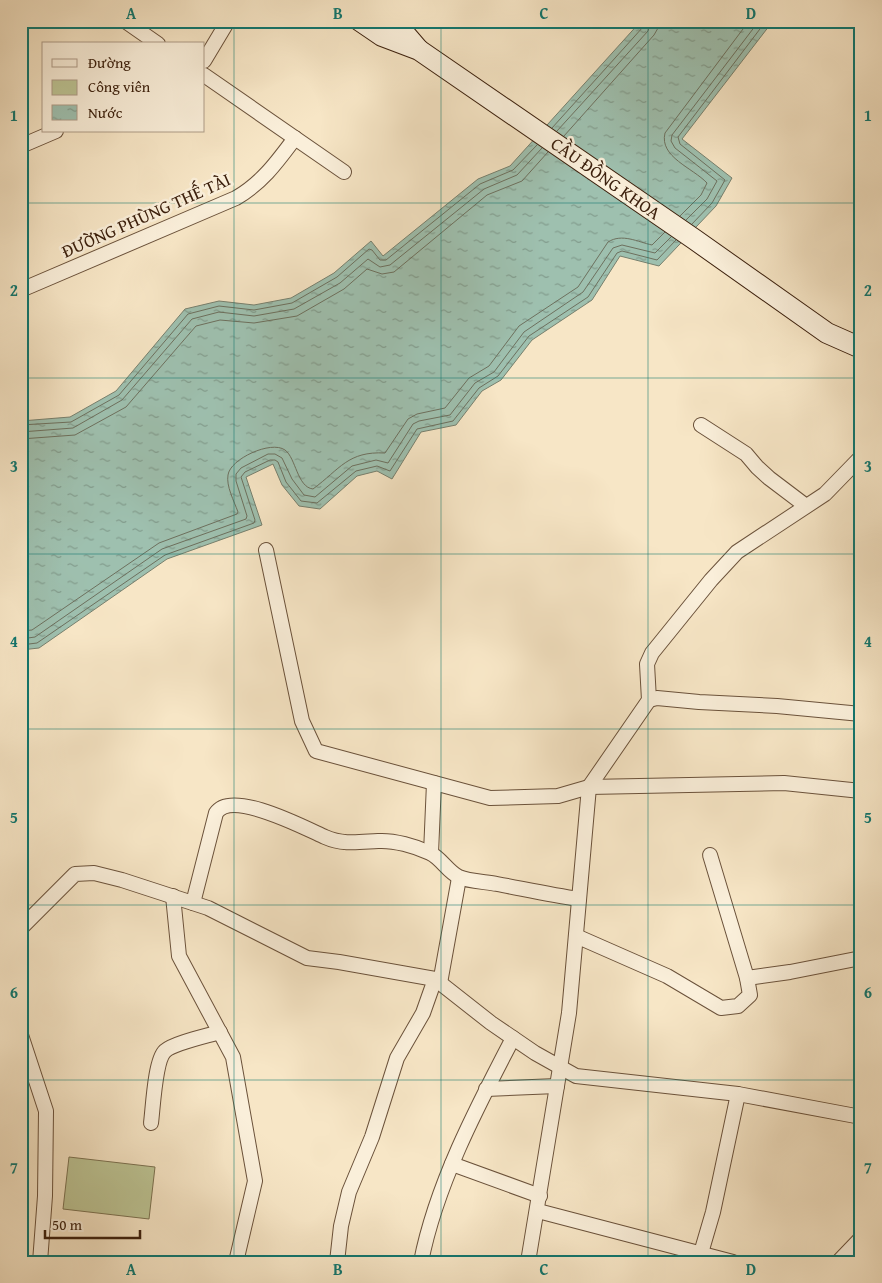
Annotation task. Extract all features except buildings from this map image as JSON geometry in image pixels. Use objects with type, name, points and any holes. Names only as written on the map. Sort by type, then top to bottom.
[{"type":"main road","points":[[360,21],[382,36],[419,50]]},
{"type":"main road","points":[[394,21],[419,50]]},
{"type":"main road","name":"CẦU ĐỒNG KHOA","points":[[419,50],[694,239],[826,333],[861,348]]},
{"type":"street","points":[[125,21],[155,42]]},
{"type":"street","points":[[205,58],[228,21]]},
{"type":"street","points":[[205,76],[344,172]]},
{"type":"street","points":[[21,146],[54,132]]},
{"type":"street","name":"ĐƯỜNG PHÙNG THẾ TÀI","points":[[21,290],[236,198],[252,188],[267,174],[295,138]]},
{"type":"street","points":[[701,425],[746,454],[769,478],[806,506]]},
{"type":"street","points":[[528,1262],[538,1211],[569,1013],[589,788],[649,700],[647,664],[652,653],[711,580],[737,552],[825,494],[861,457]]},
{"type":"street","points":[[266,550],[302,721],[316,751],[490,798],[558,796],[589,788],[784,784],[861,791]]},
{"type":"street","points":[[649,700],[657,698],[861,714]]},
{"type":"street","points":[[431,853],[434,783]]},
{"type":"street","points":[[193,903],[216,813],[222,807],[248,806],[264,810],[333,840],[357,843],[387,841],[431,853],[459,878],[514,887],[546,895],[579,899]]},
{"type":"street","points":[[576,936],[667,976],[707,1002],[721,1008],[738,1006],[750,995],[747,978],[710,855]]},
{"type":"street","points":[[21,928],[75,874],[94,873],[122,880],[208,908],[307,958],[339,962],[438,981],[491,1023],[576,1076],[738,1094],[861,1117]]},
{"type":"street","points":[[337,1262],[341,1226],[349,1192],[381,1113],[397,1058],[423,1013],[438,981],[459,878]]},
{"type":"street","points":[[173,896],[180,956],[233,1057],[255,1181],[236,1262]]},
{"type":"street","points":[[747,978],[790,972],[861,958]]},
{"type":"street","points":[[151,1123],[158,1069],[163,1054],[173,1047],[220,1032]]},
{"type":"street","points":[[21,1035],[46,1110],[45,1196],[40,1262]]},
{"type":"street","points":[[421,1262],[426,1238],[452,1164],[486,1089],[513,1038]]},
{"type":"street","points":[[486,1089],[557,1086]]},
{"type":"street","points":[[701,1253],[714,1212],[738,1094]]},
{"type":"street","points":[[452,1164],[540,1196]]},
{"type":"street","points":[[538,1211],[733,1262]]},
{"type":"street","points":[[838,1262],[861,1238]]},
{"type":"green space","points":[[69,1157],[155,1167],[149,1219],[63,1209]]},
{"type":"water","points":[[641,21],[773,21],[682,139],[732,178],[716,206],[659,266],[620,256],[592,300],[532,340],[501,380],[482,391],[456,425],[421,432],[392,479],[377,471],[357,476],[320,509],[299,506],[282,485],[273,464],[246,477],[262,525],[167,559],[39,648],[21,650],[21,421],[70,417],[116,391],[185,309],[219,301],[254,305],[291,298],[334,273],[371,241],[383,256],[478,179],[510,166]]}]
